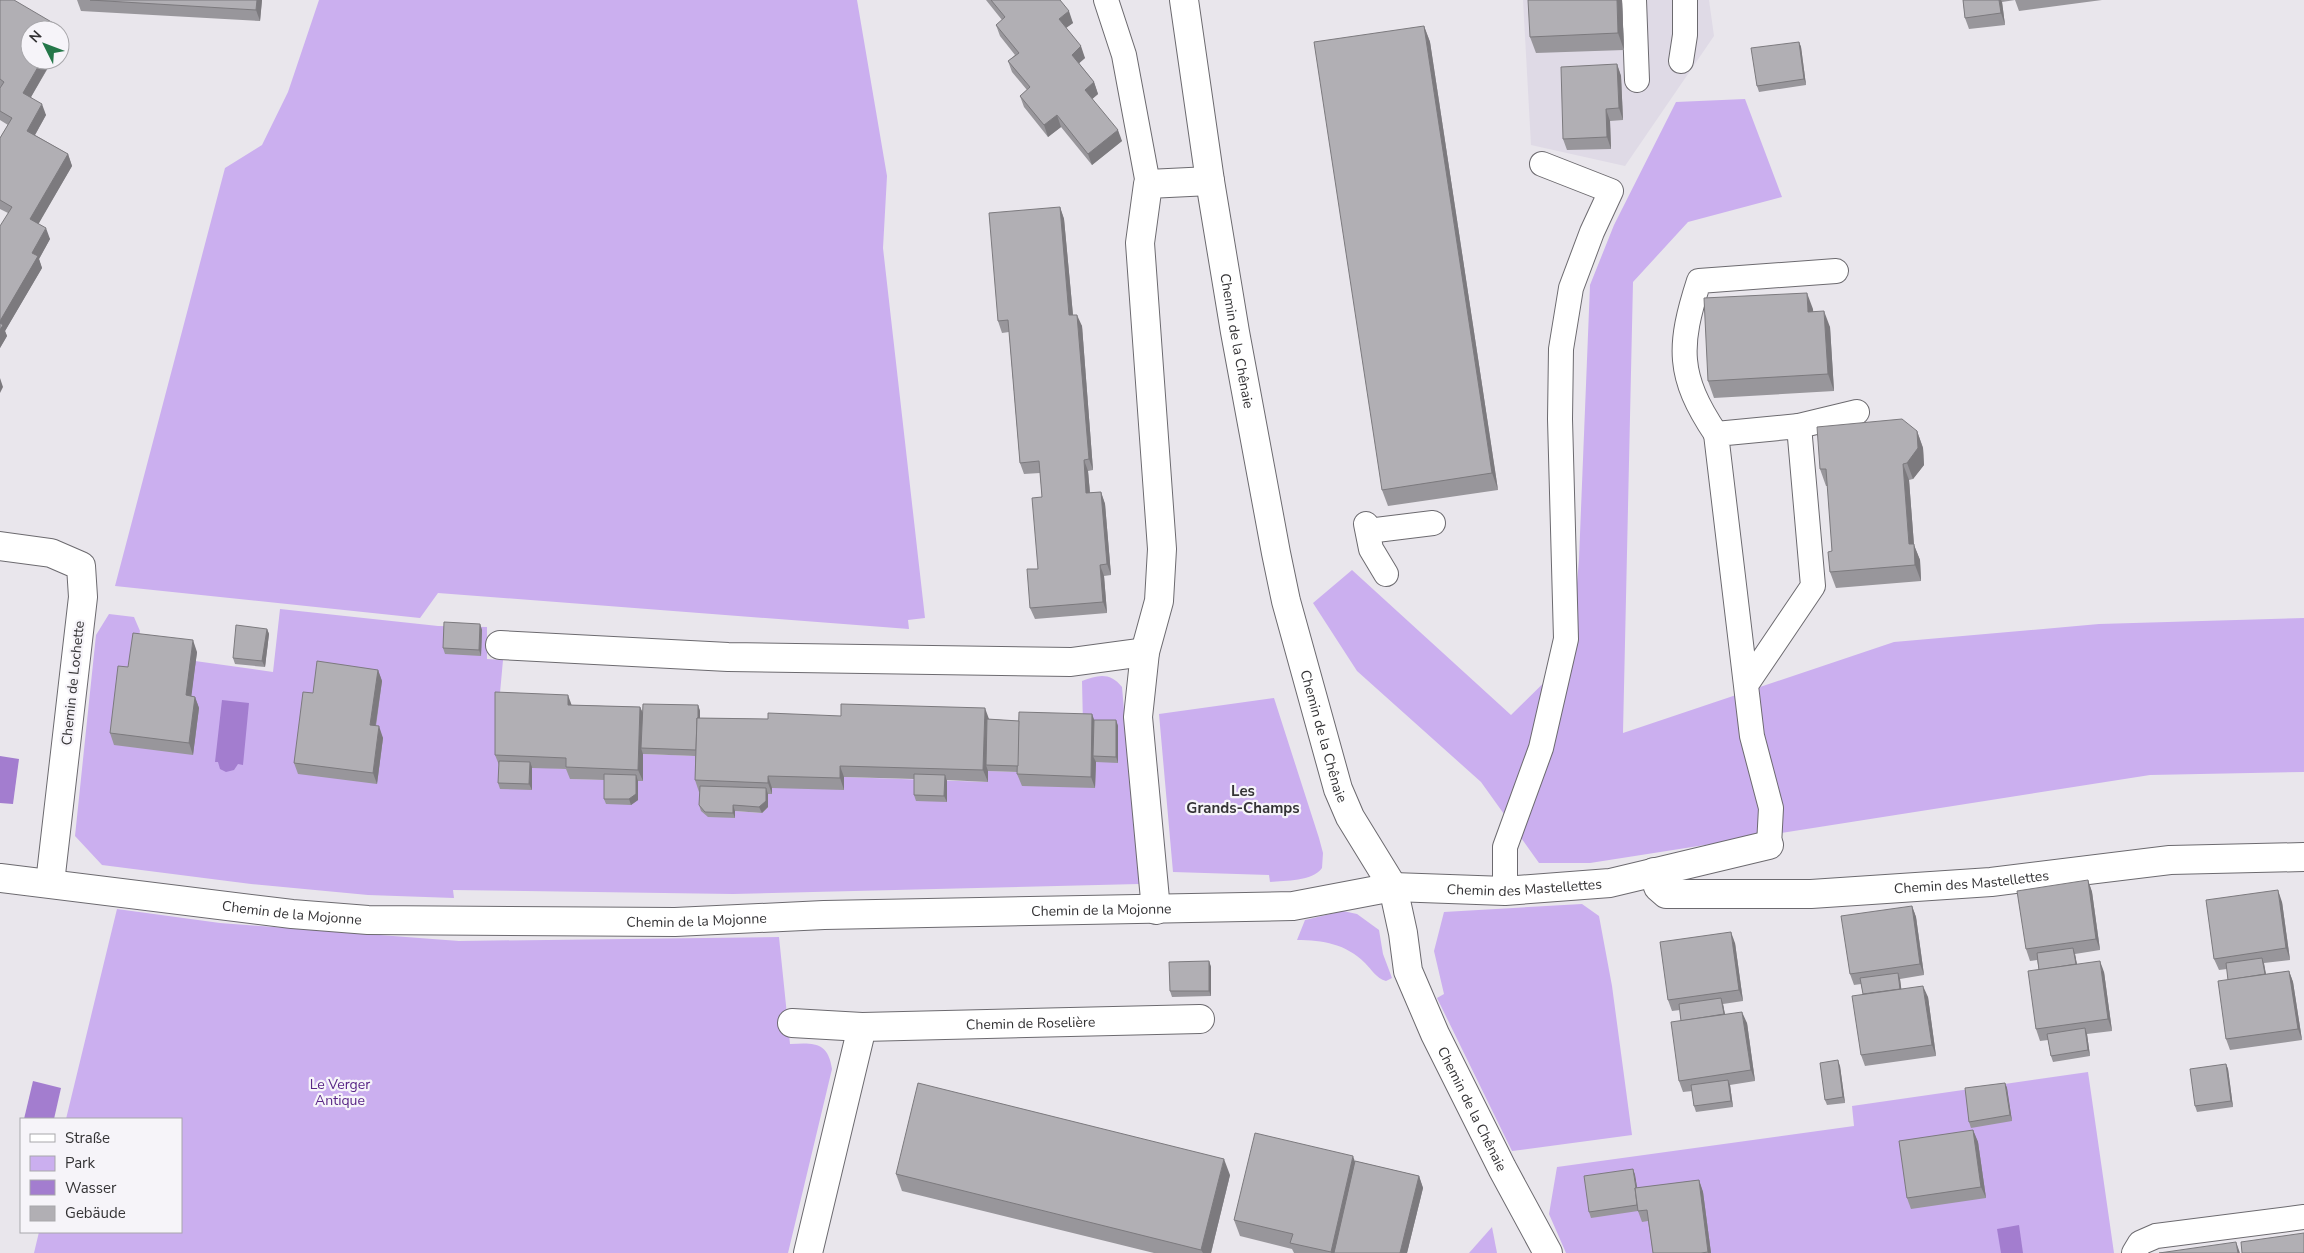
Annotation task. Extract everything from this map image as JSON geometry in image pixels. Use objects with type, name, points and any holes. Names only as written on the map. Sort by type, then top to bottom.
[{"type":"street","name":"Chemin de la Chênaie","points":[[1184,0],[1210,181],[1235,332],[1286,601],[1343,804],[1393,887],[1411,982],[1502,1168],[1548,1253]]},
{"type":"street","points":[[1156,910],[1138,717],[1145,652],[1159,601],[1162,549],[1140,243],[1148,184],[1210,181]]},
{"type":"street","name":"Chemin de Lochette","points":[[0,546],[51,553],[81,566],[83,597],[50,883]]},
{"type":"street","points":[[500,645],[728,657],[1070,662],[1145,652]]},
{"type":"street","name":"Chemin des Mastellettes","points":[[1393,887],[1505,891],[1610,882],[1769,845]]},
{"type":"street","name":"Chemin des Mastellettes","points":[[1654,872],[1658,888],[1666,894],[1811,894],[1991,882],[2170,860],[2304,857]]},
{"type":"street","name":"Chemin de la Mojonne","points":[[0,878],[292,914],[368,920],[675,922],[824,915],[1293,906],[1393,887]]},
{"type":"street","name":"Chemin de Roselière","points":[[792,1023],[862,1027],[1200,1020]]},
{"type":"street","points":[[808,1253],[862,1027]]},
{"type":"lane","points":[[1106,0],[1124,55],[1148,184]]},
{"type":"lane","points":[[1634,0],[1637,80]]},
{"type":"lane","points":[[1681,61],[1685,35],[1685,0]]},
{"type":"lane","points":[[1505,891],[1505,847],[1541,748],[1566,639],[1560,419],[1561,349],[1571,288],[1592,232],[1611,191],[1542,164]]},
{"type":"lane","points":[[1769,845],[1771,808],[1752,736],[1716,434],[1698,407],[1687,375],[1683,350],[1686,324],[1699,280],[1836,271]]},
{"type":"lane","points":[[1716,434],[1799,426],[1858,412]]},
{"type":"lane","points":[[1746,685],[1814,586],[1799,426]]},
{"type":"lane","points":[[1386,574],[1371,550],[1367,527],[1433,522]]},
{"type":"lane","points":[[2134,1253],[2140,1243],[2156,1236],[2304,1217]]},
{"type":"shaded area","points":[[1523,0],[1709,0],[1714,36],[1625,166],[1531,145]]},
{"type":"green space","points":[[319,0],[857,0],[887,176],[883,248],[925,618],[908,620],[909,629],[438,593],[420,618],[115,586],[225,168],[262,145],[288,92]]},
{"type":"green space","points":[[1745,99],[1782,197],[1688,222],[1633,282],[1623,733],[1894,642],[2099,624],[2304,618],[2304,772],[2150,775],[1590,863],[1539,863],[1481,782],[1357,671],[1313,603],[1352,570],[1511,715],[1571,656],[1579,559],[1590,285],[1614,225],[1676,102]]},
{"type":"green space","points":[[280,609],[438,626],[487,627],[487,659],[503,660],[499,704],[532,767],[570,769],[570,779],[642,781],[643,754],[700,756],[702,792],[734,818],[735,811],[762,813],[768,807],[768,794],[772,794],[772,788],[807,788],[844,777],[987,782],[988,771],[1022,772],[1083,725],[1082,681],[1099,676],[1108,677],[1122,687],[1139,884],[733,894],[453,890],[454,898],[368,895],[251,884],[102,865],[75,836],[96,635],[109,614],[134,617],[140,631],[137,644],[197,652],[195,661],[273,672]]},
{"type":"green space","points":[[1274,698],[1319,838],[1323,853],[1322,868],[1318,873],[1305,878],[1270,882],[1269,875],[1173,872],[1159,714]]},
{"type":"green space","points":[[1582,904],[1599,916],[1612,986],[1632,1135],[1512,1151],[1437,998],[1444,994],[1434,951],[1444,912]]},
{"type":"green space","name":"Le Verger Antique","points":[[117,909],[220,923],[459,941],[779,937],[790,1044],[812,1044],[818,1046],[827,1053],[832,1069],[788,1253],[34,1253],[39,1233],[182,1233],[182,1118],[66,1118]]},
{"type":"green space","points":[[1343,911],[1357,914],[1379,930],[1383,954],[1392,978],[1386,981],[1379,978],[1358,957],[1342,947],[1325,942],[1297,940],[1305,920]]},
{"type":"green space","points":[[2088,1072],[2114,1253],[1566,1253],[1549,1214],[1557,1167],[1854,1126],[1852,1106]]},
{"type":"green space","points":[[1492,1227],[1497,1253],[1469,1253]]},
{"type":"water","points":[[222,700],[249,703],[243,765],[238,764],[234,770],[226,772],[220,769],[218,762],[215,762]]},
{"type":"water","points":[[0,756],[19,759],[13,804],[0,803]]},
{"type":"water","points":[[33,1081],[61,1088],[54,1118],[24,1118]]},
{"type":"water","points":[[2019,1225],[2023,1253],[2001,1253],[1997,1229]]},
{"type":"building","points":[[0,0],[14,0],[48,20],[20,20],[20,70],[36,70],[23,93],[42,104],[27,131],[68,154],[30,219],[46,228],[32,253],[38,256],[0,321],[0,226],[12,207],[0,200],[0,138],[12,118],[0,111],[0,88],[4,82],[0,79]]},
{"type":"building","points":[[90,0],[257,0],[256,10]]},
{"type":"building","points":[[991,0],[1060,0],[1069,11],[1059,19],[1081,46],[1072,55],[1094,82],[1085,90],[1118,130],[1088,154],[1057,115],[1044,125],[1020,96],[1030,87],[1008,61],[1019,53],[996,25],[1005,17]]},
{"type":"building","points":[[1528,0],[1617,0],[1618,33],[1530,37]]},
{"type":"building","points":[[1963,0],[1999,0],[2001,13],[1965,18]]},
{"type":"building","points":[[1424,26],[1492,473],[1382,490],[1314,42]]},
{"type":"building","points":[[1799,42],[1804,79],[1757,86],[1751,48]]},
{"type":"building","points":[[1617,64],[1619,108],[1606,109],[1607,137],[1563,139],[1561,67]]},
{"type":"building","points":[[1060,207],[1069,315],[1077,315],[1089,459],[1084,460],[1086,493],[1101,492],[1107,564],[1100,565],[1103,602],[1030,608],[1027,569],[1038,569],[1032,498],[1042,497],[1039,461],[1020,463],[1008,320],[998,321],[989,213]]},
{"type":"building","points":[[1807,293],[1808,312],[1824,311],[1828,374],[1708,381],[1704,298]]},
{"type":"building","points":[[1902,419],[1917,431],[1918,448],[1907,463],[1903,464],[1909,544],[1914,544],[1915,565],[1830,572],[1828,552],[1832,551],[1826,469],[1820,469],[1817,427]]},
{"type":"building","points":[[444,622],[480,624],[479,650],[443,648]]},
{"type":"building","points":[[236,625],[267,629],[262,661],[233,658]]},
{"type":"building","points":[[133,633],[193,640],[186,695],[195,697],[189,743],[110,733],[118,666],[128,667]]},
{"type":"building","points":[[317,661],[378,670],[370,725],[379,726],[373,773],[294,763],[303,692],[313,693]]},
{"type":"building","points":[[495,692],[568,695],[568,705],[640,707],[638,770],[566,767],[566,758],[495,755]]},
{"type":"building","points":[[643,704],[698,705],[696,750],[641,748]]},
{"type":"building","points":[[841,704],[985,708],[983,770],[840,766],[840,778],[768,776],[768,783],[695,780],[697,718],[768,719],[768,713],[841,716]]},
{"type":"building","points":[[1019,712],[1092,714],[1091,777],[1017,774]]},
{"type":"building","points":[[987,719],[1019,721],[1018,766],[986,765]]},
{"type":"building","points":[[1094,720],[1116,720],[1116,757],[1093,756]]},
{"type":"building","points":[[499,761],[530,762],[529,784],[498,783]]},
{"type":"building","points":[[604,774],[636,775],[636,794],[629,799],[604,799]]},
{"type":"building","points":[[914,774],[945,775],[944,796],[914,795]]},
{"type":"building","points":[[700,786],[766,788],[766,801],[759,807],[733,805],[733,813],[705,812],[699,805]]},
{"type":"building","points":[[2088,880],[2096,939],[2026,949],[2017,891]]},
{"type":"building","points":[[2278,890],[2286,948],[2214,959],[2206,900]]},
{"type":"building","points":[[1912,906],[1920,964],[1850,974],[1841,916]]},
{"type":"building","points":[[1731,932],[1739,990],[1668,1000],[1660,942]]},
{"type":"building","points":[[2073,948],[2076,964],[2039,970],[2037,953]]},
{"type":"building","points":[[2262,958],[2265,974],[2228,980],[2226,963]]},
{"type":"building","points":[[1209,961],[1209,991],[1170,991],[1169,962]]},
{"type":"building","points":[[2100,961],[2108,1019],[2036,1029],[2028,971]]},
{"type":"building","points":[[2289,971],[2298,1029],[2226,1039],[2218,981]]},
{"type":"building","points":[[1898,973],[1900,989],[1863,994],[1860,978]]},
{"type":"building","points":[[1923,986],[1932,1045],[1861,1055],[1852,996]]},
{"type":"building","points":[[1721,998],[1724,1014],[1681,1021],[1679,1004]]},
{"type":"building","points":[[1742,1012],[1751,1070],[1679,1081],[1671,1022]]},
{"type":"building","points":[[2085,1028],[2088,1050],[2051,1056],[2047,1034]]},
{"type":"building","points":[[1838,1060],[1843,1097],[1825,1100],[1820,1063]]},
{"type":"building","points":[[2226,1064],[2231,1101],[2195,1106],[2190,1069]]},
{"type":"building","points":[[1728,1080],[1731,1101],[1694,1106],[1691,1085]]},
{"type":"building","points":[[918,1083],[1224,1159],[1201,1250],[896,1174]]},
{"type":"building","points":[[2005,1083],[2010,1115],[1969,1122],[1965,1088]]},
{"type":"building","points":[[1973,1130],[1981,1187],[1907,1198],[1899,1141]]},
{"type":"building","points":[[1255,1133],[1353,1156],[1331,1252],[1290,1243],[1293,1234],[1234,1220]]},
{"type":"building","points":[[1355,1161],[1419,1176],[1400,1253],[1334,1253]]},
{"type":"building","points":[[1633,1169],[1637,1205],[1589,1212],[1584,1176]]},
{"type":"building","points":[[1699,1180],[1708,1252],[1653,1253],[1647,1210],[1638,1211],[1635,1188]]},
{"type":"building","points":[[2304,1233],[2304,1253],[2242,1253],[2241,1242]]},
{"type":"building","points":[[2236,1242],[2238,1253],[2159,1253]]},
{"type":"district","name":"Les Grands-Champs","points":[[1243,800]]}]
